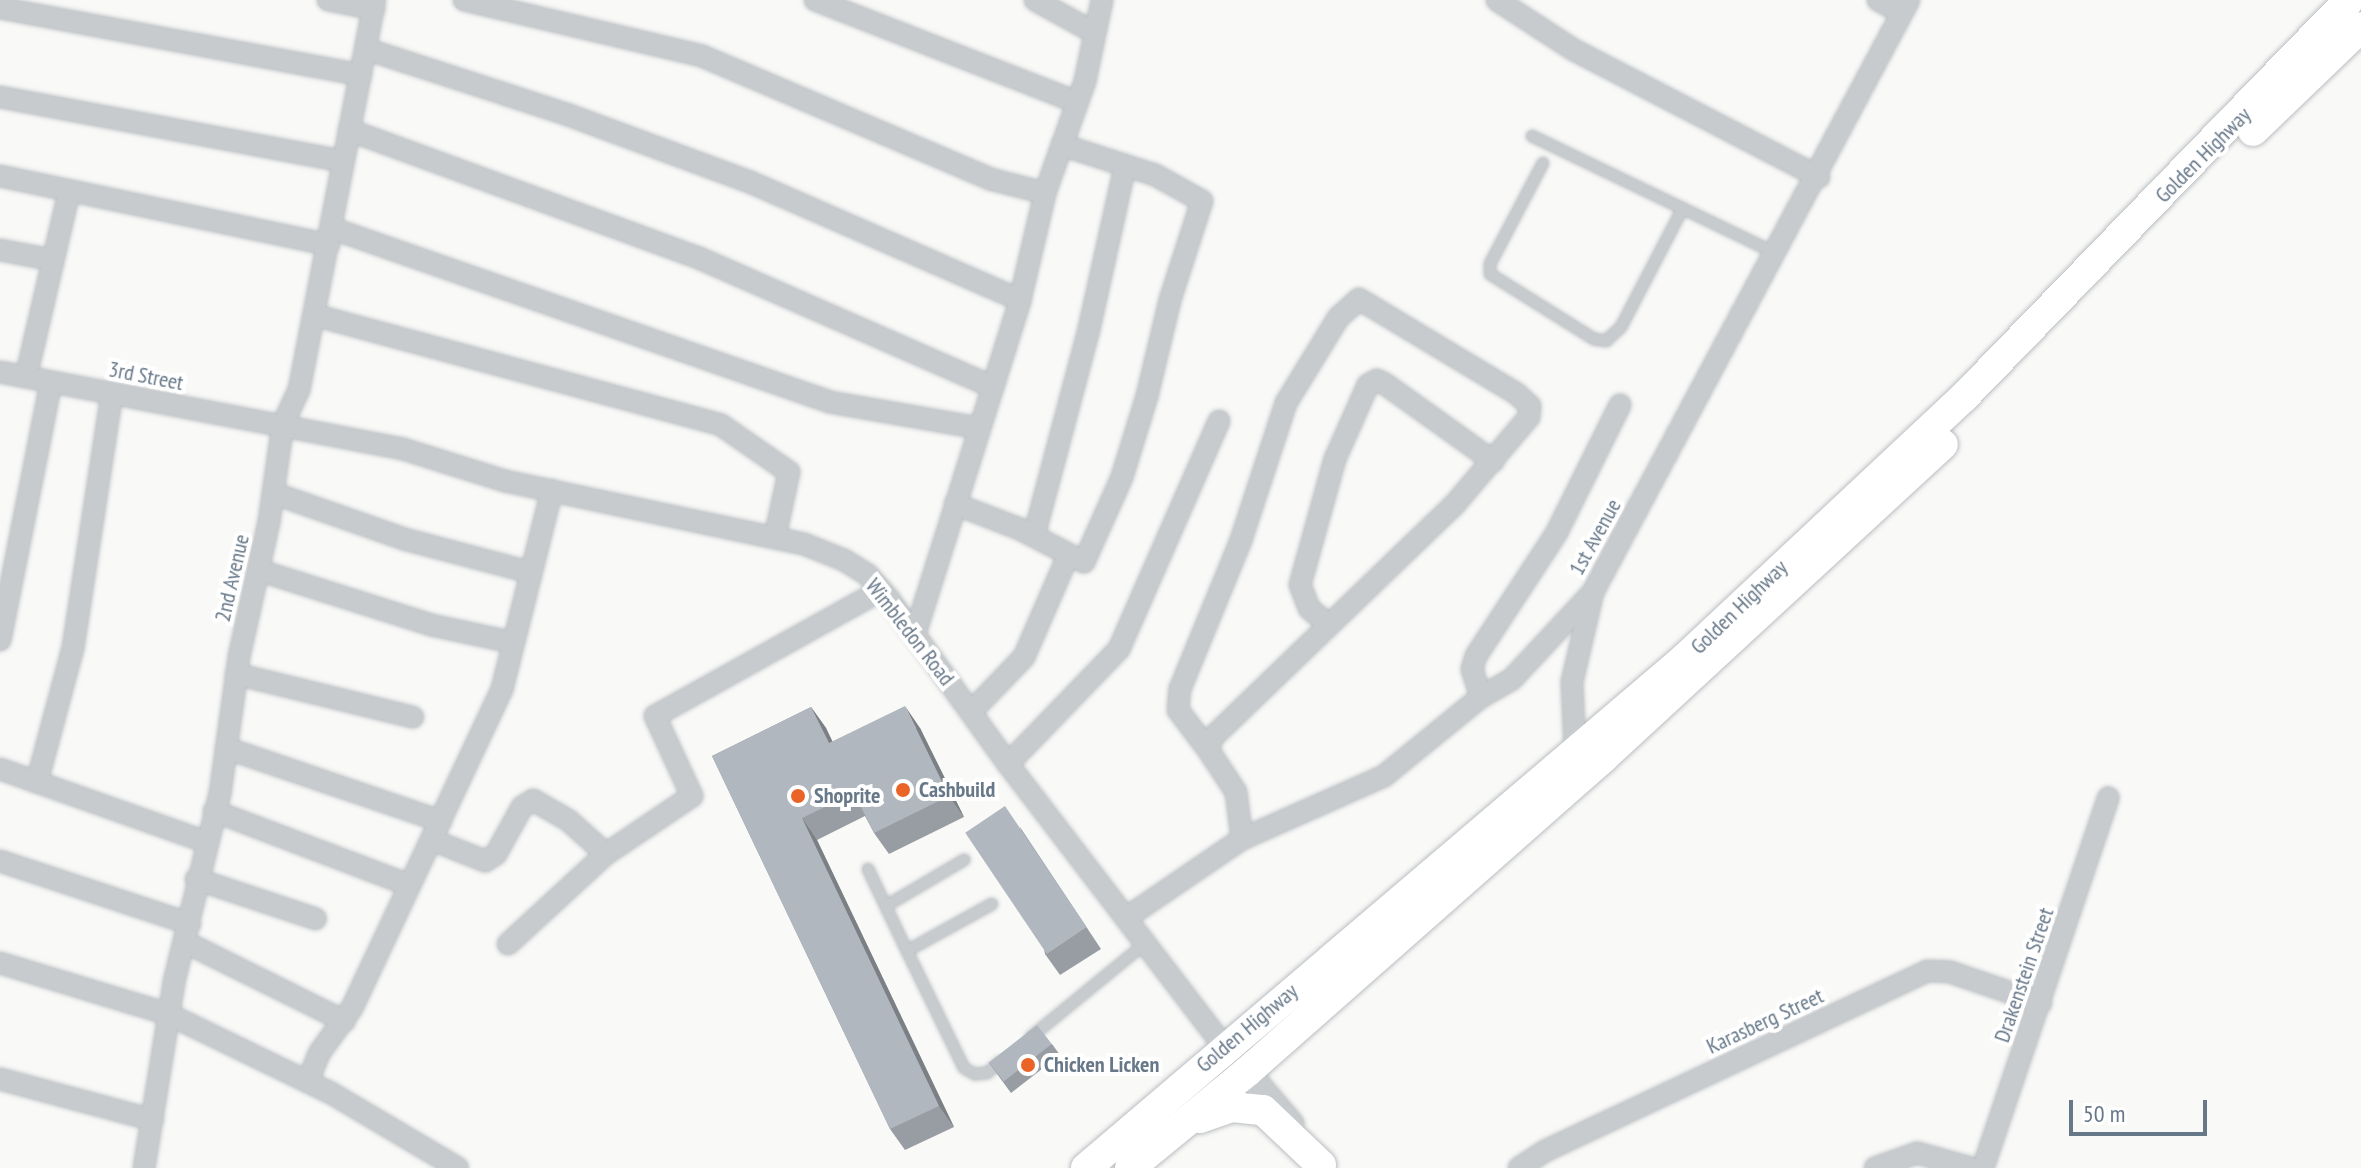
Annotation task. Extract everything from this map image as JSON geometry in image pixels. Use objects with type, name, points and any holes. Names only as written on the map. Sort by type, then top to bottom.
[{"type":"main road","name":"Golden Highway","points":[[1086,1168],[1224,1047],[1684,659],[1964,397],[2349,0]]},
{"type":"main road","name":"Golden Highway","points":[[1130,1168],[1248,1071],[1806,574],[1978,411],[2361,27]]},
{"type":"main road","points":[[1183,1124],[1232,1107],[1263,1110],[1322,1167]]},
{"type":"street","points":[[328,0],[375,5]]},
{"type":"street","points":[[464,0],[702,56],[990,179],[1045,193]]},
{"type":"street","points":[[815,0],[1077,102]]},
{"type":"street","points":[[1035,0],[1095,33]]},
{"type":"street","points":[[915,634],[1020,300],[1045,193],[1077,102],[1102,0]]},
{"type":"street","points":[[1497,0],[1574,50],[1819,177]]},
{"type":"street","points":[[1878,0],[1906,7]]},
{"type":"street","name":"2nd Avenue","points":[[144,1168],[168,1014],[196,879],[214,811],[283,424],[299,390],[375,5]]},
{"type":"street","name":"1st Avenue","points":[[1129,916],[1242,839],[1384,776],[1481,697],[1512,679],[1593,592],[1819,177],[1906,7]]},
{"type":"street","points":[[0,8],[361,75]]},
{"type":"street","points":[[366,49],[566,114],[750,182],[1020,300]]},
{"type":"street","points":[[0,97],[343,161]]},
{"type":"street","points":[[349,130],[699,258],[993,387]]},
{"type":"street","points":[[955,504],[1034,536],[1084,562],[1091,555],[1122,477],[1202,201],[1183,187],[1062,145]]},
{"type":"street","points":[[1034,536],[1089,329],[1125,166]]},
{"type":"street","points":[[0,176],[69,192],[330,237],[830,402],[979,428]]},
{"type":"street","points":[[26,377],[69,192]]},
{"type":"street","points":[[0,250],[53,260]]},
{"type":"street","points":[[1209,751],[1230,717],[1329,625],[1493,461],[1527,421],[1530,406],[1377,308],[1351,301],[1286,403],[1241,540],[1180,689],[1178,710],[1236,792],[1242,839]]},
{"type":"street","points":[[314,315],[721,425],[789,472],[775,537]]},
{"type":"street","name":"3rd Street","points":[[0,372],[283,424]]},
{"type":"street","points":[[1329,625],[1309,608],[1300,585],[1335,459],[1368,385],[1377,380],[1385,384],[1493,461]]},
{"type":"street","points":[[0,640],[51,382]]},
{"type":"street","points":[[37,782],[73,648],[112,394]]},
{"type":"street","points":[[1481,697],[1472,669],[1476,656],[1557,532],[1620,405]]},
{"type":"street","points":[[1008,764],[1119,649],[1219,421]]},
{"type":"street","name":"Wimbledon Road","points":[[283,424],[403,449],[552,490],[775,537],[844,560],[881,590],[1008,764],[1129,916],[1224,1047],[1248,1071],[1322,1167]]},
{"type":"street","points":[[308,1081],[320,1052],[344,1021],[502,689],[511,642],[552,490]]},
{"type":"street","points":[[273,493],[404,539],[529,572]]},
{"type":"street","points":[[971,712],[1024,657],[1068,556]]},
{"type":"street","points":[[258,570],[431,625],[511,642]]},
{"type":"street","points":[[508,944],[606,854],[692,796],[655,716],[881,590]]},
{"type":"street","points":[[1575,751],[1572,682],[1593,592]]},
{"type":"street","points":[[236,674],[413,717]]},
{"type":"street","points":[[226,748],[441,821]]},
{"type":"street","points":[[0,769],[206,842]]},
{"type":"street","name":"Drakenstein Street","points":[[1983,1168],[2108,798]]},
{"type":"street","points":[[432,840],[475,859],[492,859],[522,807],[533,800],[568,820],[606,854]]},
{"type":"street","points":[[214,811],[409,885]]},
{"type":"street","points":[[0,861],[187,933],[344,1021]]},
{"type":"street","points":[[196,879],[316,919]]},
{"type":"street","points":[[0,963],[168,1014],[308,1081],[458,1168]]},
{"type":"street","name":"Karasberg Street","points":[[1519,1168],[1545,1151],[1927,971],[1950,972],[2041,1003]]},
{"type":"street","points":[[0,1079],[153,1120]]},
{"type":"street","points":[[1875,1168],[1917,1153],[1972,1168]]},
{"type":"lane","points":[[1532,136],[1777,254]]},
{"type":"lane","points":[[1543,163],[1490,264],[1490,274],[1594,339],[1606,341],[1621,327],[1683,208]]},
{"type":"lane","points":[[886,906],[964,860]]},
{"type":"lane","points":[[868,869],[964,1068],[975,1074],[987,1073],[1012,1052]]},
{"type":"lane","points":[[907,951],[992,904]]},
{"type":"lane","points":[[1024,1042],[1147,942]]},
{"type":"building","points":[[905,706],[949,796],[874,833],[854,793],[802,818],[939,1106],[890,1129],[712,756],[811,707],[829,743]]},
{"type":"building","points":[[1005,806],[1087,927],[1047,954],[965,833]]},
{"type":"building","points":[[1037,1025],[1052,1044],[1004,1081],[989,1063]]},
{"type":"place","name":"Cashbuild","points":[[903,790]]},
{"type":"place","name":"Shoprite","points":[[798,796]]},
{"type":"place","name":"Chicken Licken","points":[[1028,1065]]}]
